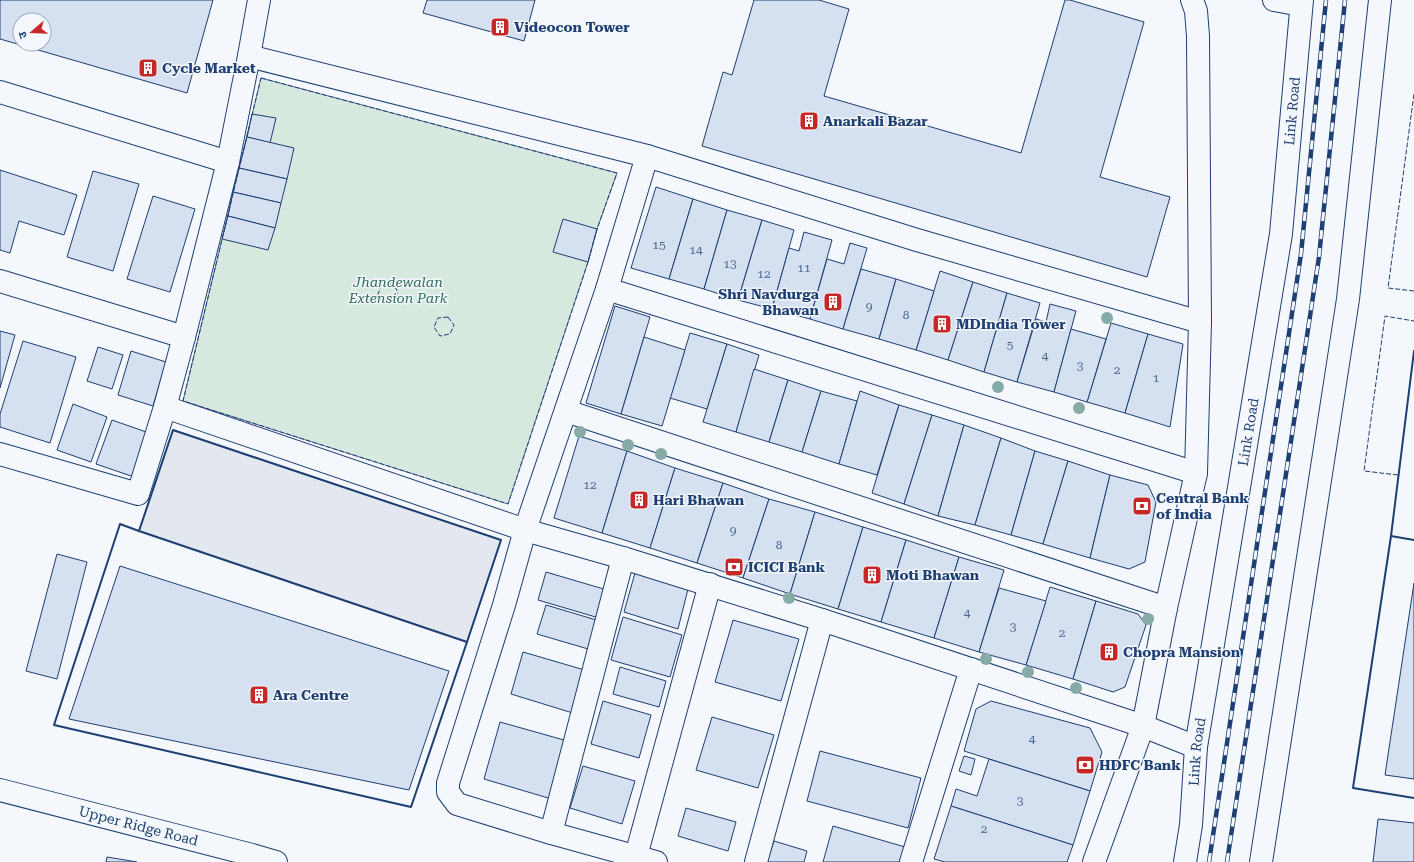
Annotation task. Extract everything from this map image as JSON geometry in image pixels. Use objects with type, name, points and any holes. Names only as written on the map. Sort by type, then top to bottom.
[{"type":"street","points":[[0,454],[138,494],[166,407],[228,162],[259,0]]},
{"type":"street","points":[[1094,862],[1143,726],[1166,608],[1196,473],[1200,322],[1198,36],[1196,11],[1192,0]]},
{"type":"street","points":[[1274,0],[1301,2]]},
{"type":"street","points":[[1262,862],[1348,299],[1380,0]]},
{"type":"street","name":"Link Road","points":[[1185,862],[1191,825],[1196,747],[1281,234],[1301,2]]},
{"type":"street","points":[[249,56],[647,156],[925,242],[1200,322]]},
{"type":"street","points":[[0,92],[228,162]]},
{"type":"street","points":[[647,156],[607,289],[525,530],[504,606],[448,784],[448,792],[457,804],[551,833],[646,859],[710,584]]},
{"type":"street","points":[[0,281],[184,337]]},
{"type":"street","points":[[607,289],[1196,473]]},
{"type":"street","points":[[166,407],[525,530],[710,584],[822,620],[1143,726],[1196,747]]},
{"type":"street","points":[[566,411],[1166,608]]},
{"type":"street","points":[[551,833],[623,558]]},
{"type":"street","points":[[756,862],[822,620]]},
{"type":"street","points":[[910,862],[971,669]]},
{"type":"street","name":"Upper Ridge Road","points":[[0,790],[276,862]]},
{"type":"green space","name":"Jhandewalan Extension Park","points":[[261,78],[617,173],[597,229],[588,262],[508,504],[183,401]]},
{"type":"shaded area","points":[[173,430],[501,540],[467,642],[139,531]]},
{"type":"building","name":"Cycle Market","points":[[0,0],[213,0],[187,93],[45,52],[52,52],[52,12],[12,12],[12,42],[0,39]]},
{"type":"building","name":"Videocon Tower","points":[[427,0],[535,0],[524,41],[423,13]]},
{"type":"building","name":"Anarkali Bazar","points":[[754,0],[819,0],[849,9],[824,96],[1021,153],[1065,0],[1070,0],[1144,22],[1100,177],[1170,197],[1147,277],[702,146],[723,72],[732,75]]},
{"type":"building","points":[[252,114],[276,118],[270,143],[247,137]]},
{"type":"building","points":[[247,137],[294,148],[287,179],[239,168]]},
{"type":"building","points":[[239,168],[287,179],[281,203],[233,192]]},
{"type":"building","points":[[0,170],[77,195],[64,235],[19,221],[10,253],[0,250]]},
{"type":"building","points":[[93,171],[139,184],[113,271],[67,257]]},
{"type":"building","points":[[656,187],[693,199],[669,279],[631,268]]},
{"type":"building","points":[[233,192],[281,203],[275,228],[228,216]]},
{"type":"building","points":[[153,196],[195,209],[170,292],[127,279]]},
{"type":"building","points":[[693,199],[727,210],[704,289],[669,279]]},
{"type":"building","points":[[727,210],[762,220],[738,300],[704,289]]},
{"type":"building","points":[[228,216],[275,228],[268,250],[222,239]]},
{"type":"building","points":[[563,219],[597,229],[588,262],[553,252]]},
{"type":"building","points":[[762,220],[794,230],[772,309],[738,300]]},
{"type":"building","points":[[804,232],[832,240],[810,319],[772,309],[789,248],[799,251]]},
{"type":"building","name":"Shri Navdurga Bhawan","points":[[850,243],[867,248],[843,329],[810,319],[827,259],[844,264]]},
{"type":"building","points":[[861,269],[896,279],[879,339],[843,329]]},
{"type":"building","name":"MDIndia Tower","points":[[940,271],[973,282],[948,360],[916,350]]},
{"type":"building","points":[[896,279],[934,291],[916,350],[879,339]]},
{"type":"building","points":[[973,282],[1007,293],[984,372],[948,360]]},
{"type":"building","points":[[1007,293],[1040,303],[1017,382],[984,372]]},
{"type":"building","points":[[1050,304],[1076,311],[1054,392],[1017,382],[1036,319],[1046,322]]},
{"type":"building","points":[[615,306],[650,317],[621,414],[586,403]]},
{"type":"building","points":[[1111,323],[1148,334],[1125,413],[1087,402]]},
{"type":"building","points":[[1071,329],[1106,339],[1087,402],[1054,392]]},
{"type":"building","points":[[0,331],[15,335],[0,388]]},
{"type":"building","points":[[690,333],[727,344],[707,409],[670,398]]},
{"type":"building","points":[[1148,334],[1183,344],[1170,427],[1125,413]]},
{"type":"building","points":[[644,337],[685,350],[662,426],[621,414]]},
{"type":"building","points":[[23,341],[76,357],[50,443],[0,427],[0,414]]},
{"type":"building","points":[[727,344],[759,355],[736,432],[703,422]]},
{"type":"building","points":[[98,347],[123,355],[112,389],[87,381]]},
{"type":"building","points":[[131,351],[166,362],[153,406],[118,395]]},
{"type":"building","points":[[754,369],[788,380],[769,442],[736,432]]},
{"type":"building","points":[[788,380],[821,391],[802,452],[769,442]]},
{"type":"building","points":[[821,391],[857,401],[839,464],[802,452]]},
{"type":"building","points":[[860,391],[899,405],[877,475],[839,464]]},
{"type":"building","points":[[73,404],[107,417],[91,462],[57,450]]},
{"type":"building","points":[[899,405],[932,415],[904,504],[872,493]]},
{"type":"building","points":[[932,415],[964,425],[938,516],[904,504]]},
{"type":"building","points":[[112,420],[152,434],[137,478],[96,464]]},
{"type":"building","points":[[964,425],[1001,438],[975,525],[938,516]]},
{"type":"building","points":[[579,436],[627,451],[602,533],[554,518]]},
{"type":"building","points":[[1001,438],[1035,451],[1011,535],[975,525]]},
{"type":"building","name":"Hari Bhawan","points":[[627,451],[675,468],[650,548],[602,533]]},
{"type":"building","points":[[1035,451],[1068,461],[1043,544],[1011,535]]},
{"type":"building","points":[[1068,461],[1110,475],[1090,558],[1043,544]]},
{"type":"building","points":[[675,468],[723,483],[697,563],[650,548]]},
{"type":"building","points":[[1110,475],[1148,485],[1156,502],[1145,562],[1129,569],[1090,558]]},
{"type":"building","points":[[723,483],[769,499],[743,578],[697,563]]},
{"type":"building","points":[[769,499],[815,512],[790,594],[743,578]]},
{"type":"building","points":[[815,512],[863,527],[838,609],[790,594]]},
{"type":"building","name":"Moti Bhawan","points":[[863,527],[906,540],[881,622],[838,609]]},
{"type":"building","points":[[906,540],[959,557],[934,638],[881,622]]},
{"type":"building","points":[[57,554],[87,562],[57,679],[26,671]]},
{"type":"building","points":[[959,557],[1004,570],[979,652],[934,638]]},
{"type":"building","name":"Ara Centre","points":[[120,566],[449,671],[409,790],[69,719]]},
{"type":"building","points":[[546,572],[607,590],[599,618],[538,600]]},
{"type":"building","points":[[635,573],[688,589],[678,629],[624,612]]},
{"type":"building","points":[[1414,583],[1414,779],[1385,775]]},
{"type":"building","points":[[1050,587],[1096,601],[1073,679],[1026,665]]},
{"type":"building","points":[[999,588],[1046,601],[1026,665],[979,652]]},
{"type":"building","name":"Chopra Mansion","points":[[1096,601],[1138,614],[1146,625],[1125,687],[1113,692],[1073,679]]},
{"type":"building","points":[[546,605],[603,622],[595,651],[537,634]]},
{"type":"building","points":[[623,617],[682,635],[670,677],[611,660]]},
{"type":"building","points":[[733,620],[799,639],[781,701],[715,682]]},
{"type":"building","points":[[523,652],[588,671],[576,714],[511,694]]},
{"type":"building","points":[[620,667],[666,681],[659,707],[613,694]]},
{"type":"building","points":[[603,701],[651,715],[639,758],[591,744]]},
{"type":"building","points":[[991,701],[1090,728],[1102,752],[1090,791],[964,751],[976,709]]},
{"type":"building","points":[[712,717],[774,735],[758,788],[696,770]]},
{"type":"building","points":[[500,722],[571,742],[555,800],[484,779]]},
{"type":"building","points":[[820,751],[921,778],[908,828],[807,801]]},
{"type":"building","points":[[964,756],[975,759],[971,775],[959,771]]},
{"type":"building","points":[[989,759],[1090,791],[1073,845],[951,806],[956,789],[977,796]]},
{"type":"building","points":[[583,766],[635,781],[622,824],[570,808]]},
{"type":"building","points":[[951,806],[1073,845],[1067,862],[945,862],[934,859]]},
{"type":"building","points":[[686,808],[736,822],[728,851],[678,836]]},
{"type":"building","points":[[1378,819],[1414,823],[1414,862],[1373,862]]},
{"type":"building","points":[[833,826],[905,847],[901,862],[823,862]]},
{"type":"building","points":[[774,841],[807,851],[804,862],[767,862]]},
{"type":"building","points":[[107,857],[137,862],[106,862]]},
{"type":"railway","points":[[1209,862],[1301,254],[1326,0]]},
{"type":"railway","points":[[1227,862],[1319,257],[1345,0]]},
{"type":"fence","points":[[261,78],[617,173],[597,229],[588,262],[508,504],[183,401],[261,78]]},
{"type":"fence","points":[[1414,94],[1388,288],[1414,291]]},
{"type":"fence","points":[[382,284],[393,284],[398,292],[394,300],[385,303],[378,294],[382,284]]},
{"type":"fence","points":[[1398,475],[1364,471],[1385,316],[1414,321]]},
{"type":"fence","points":[[448,317],[454,325],[450,334],[440,336],[434,327],[438,318],[448,317]]},
{"type":"wall","points":[[1414,351],[1391,536],[1353,788],[1414,798]]},
{"type":"wall","points":[[173,430],[501,540],[467,642],[139,531],[173,430]]},
{"type":"wall","points":[[139,531],[120,524],[54,725],[411,807],[467,642]]},
{"type":"wall","points":[[1391,536],[1414,540]]},
{"type":"place","name":"Videocon Tower","points":[[500,27]]},
{"type":"place","name":"Cycle Market","points":[[148,68]]},
{"type":"place","name":"Anarkali Bazar","points":[[809,121]]},
{"type":"place","name":"Shri Navdurga Bhawan","points":[[833,302]]},
{"type":"place","name":"MDIndia Tower","points":[[942,324]]},
{"type":"place","name":"Hari Bhawan","points":[[639,500]]},
{"type":"place","name":"Central Bank of India","points":[[1142,506]]},
{"type":"place","name":"ICICI Bank","points":[[734,567]]},
{"type":"place","name":"Moti Bhawan","points":[[872,575]]},
{"type":"place","name":"Chopra Mansion","points":[[1109,652]]},
{"type":"place","name":"Ara Centre","points":[[259,695]]},
{"type":"place","name":"HDFC Bank","points":[[1085,765]]}]
